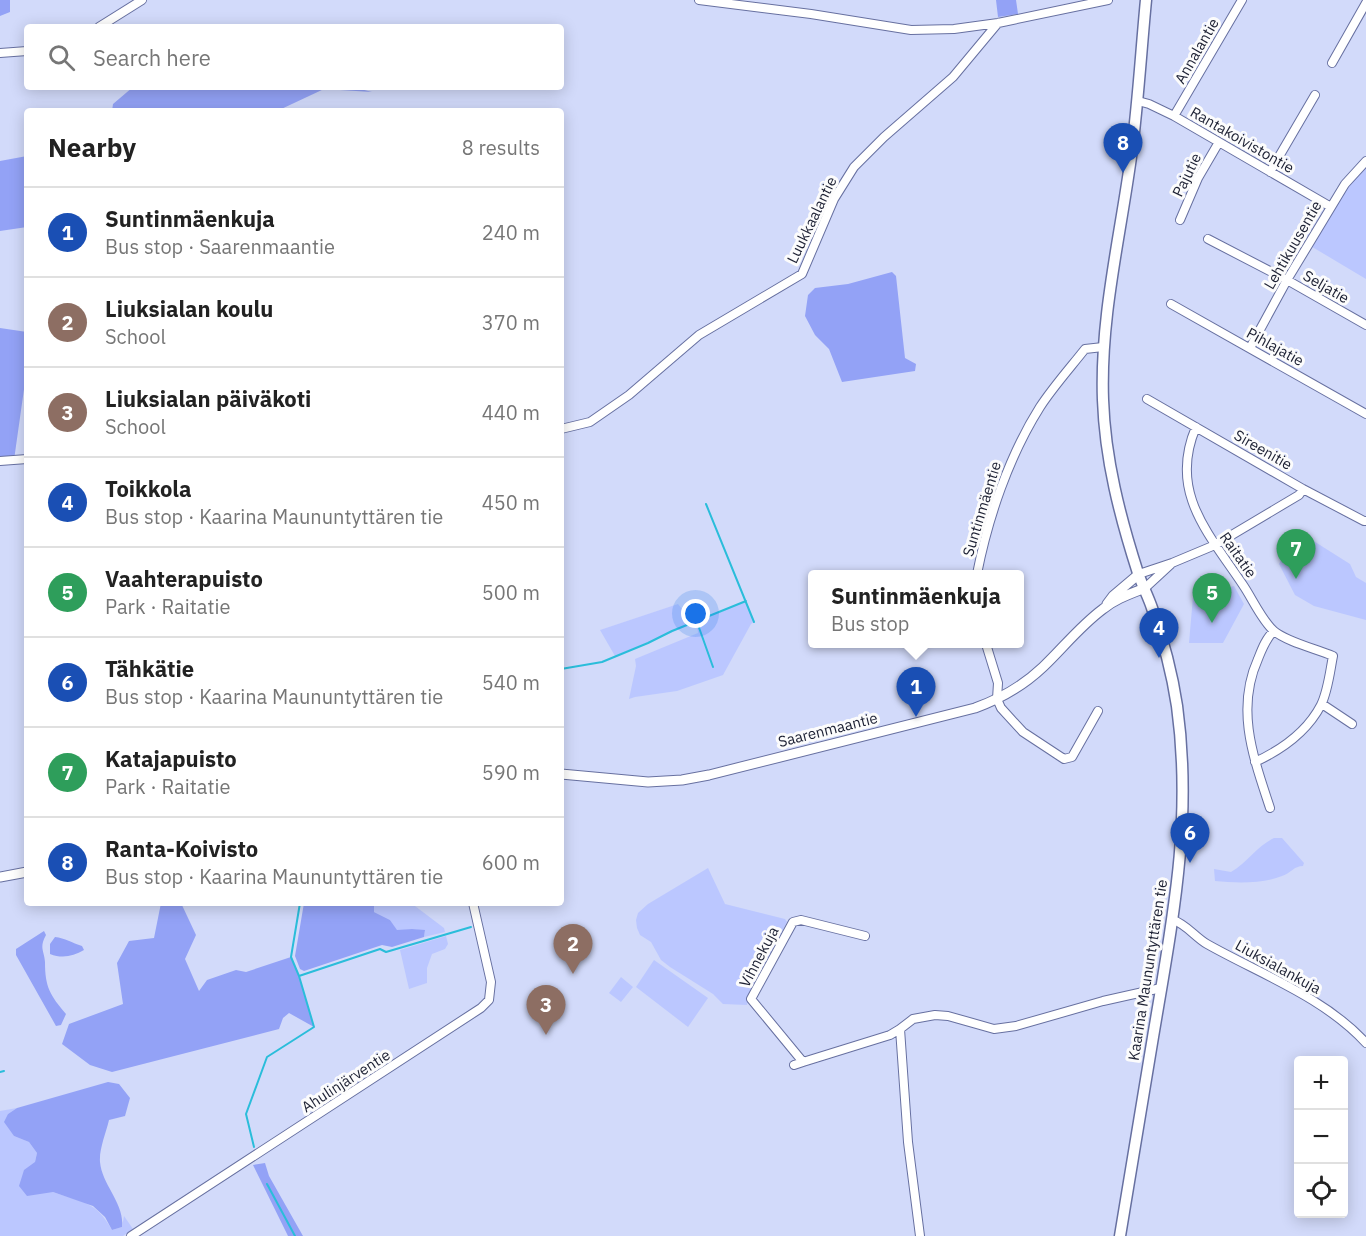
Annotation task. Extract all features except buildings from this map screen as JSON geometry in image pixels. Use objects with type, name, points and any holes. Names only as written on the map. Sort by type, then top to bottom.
[{"type":"main road","name":"Kaarina Maununtyttären tie","points":[[1120,1236],[1173,920],[1182,839],[1183,778],[1176,703],[1162,640],[1139,574],[1116,494],[1106,444],[1103,404],[1103,347],[1107,302],[1131,157],[1146,0]]},
{"type":"street","points":[[104,24],[142,0]]},
{"type":"street","points":[[699,0],[812,14],[911,30],[954,29],[998,23],[1108,0]]},
{"type":"street","name":"Annalantie","points":[[1174,116],[1242,0]]},
{"type":"street","points":[[1332,63],[1366,3]]},
{"type":"street","name":"Luukkaalantie","points":[[564,428],[590,422],[629,395],[699,335],[801,274],[834,199],[854,167],[884,137],[953,77],[998,23]]},
{"type":"street","points":[[0,53],[24,51]]},
{"type":"street","points":[[1270,172],[1315,95]]},
{"type":"street","name":"Rantakoivistontie","points":[[1137,101],[1174,116],[1331,207]]},
{"type":"street","name":"Pajutie","points":[[1180,220],[1198,178],[1218,142]]},
{"type":"street","points":[[1269,154],[1277,160]]},
{"type":"street","name":"Lehtikuusentie","points":[[1250,348],[1287,280],[1345,184],[1366,161]]},
{"type":"street","name":"Seljatie","points":[[1208,239],[1366,325]]},
{"type":"street","name":"Pihlajatie","points":[[1171,304],[1366,414]]},
{"type":"street","name":"Suntinmäentie","points":[[978,570],[1010,462],[1040,406],[1085,349],[1103,347]]},
{"type":"street","name":"Sireenitie","points":[[1147,399],[1303,489],[1366,521]]},
{"type":"street","name":"Raitatie","points":[[1196,427],[1190,441],[1186,468],[1188,493],[1215,545],[1274,631]]},
{"type":"street","points":[[0,461],[24,459]]},
{"type":"street","points":[[1139,574],[1215,545],[1299,495],[1303,489]]},
{"type":"street","points":[[1144,588],[1172,563]]},
{"type":"street","name":"Saarenmaantie","points":[[1104,608],[1113,596],[1139,574]]},
{"type":"street","name":"Saarenmaantie","points":[[564,774],[648,782],[691,778],[945,716],[997,699],[1042,668],[1084,624],[1104,608],[1144,588]]},
{"type":"street","points":[[1255,762],[1305,730],[1322,704],[1333,656],[1274,631],[1268,638],[1254,667],[1248,697],[1247,727],[1255,762],[1270,808]]},
{"type":"street","points":[[987,648],[998,683],[997,699],[1001,708],[1023,732],[1065,759],[1072,757],[1098,711]]},
{"type":"street","points":[[1322,704],[1352,724]]},
{"type":"street","points":[[0,877],[24,873]]},
{"type":"street","name":"Ahulinjärventie","points":[[131,1236],[481,1008],[489,1000],[491,982],[474,906]]},
{"type":"street","name":"Vihnekuja","points":[[803,1062],[752,999],[793,922],[801,920],[865,936]]},
{"type":"street","name":"Liuksialankuja","points":[[1173,920],[1179,922],[1204,942],[1324,1008],[1348,1024],[1366,1043]]},
{"type":"street","points":[[794,1065],[890,1035],[913,1019],[934,1015],[948,1016],[994,1029],[1016,1026],[1103,1001],[1161,988]]},
{"type":"street","points":[[900,1029],[908,1142],[920,1236]]},
{"type":"shaded area","points":[[0,0],[10,0],[10,12],[0,16]]},
{"type":"shaded area","points":[[996,0],[1016,0],[1018,14],[998,17]]},
{"type":"shaded area","points":[[129,90],[322,90],[283,108],[112,108],[113,104]]},
{"type":"shaded area","points":[[340,90],[364,90],[372,92]]},
{"type":"shaded area","points":[[24,157],[24,227],[0,231],[0,161]]},
{"type":"shaded area","points":[[1366,161],[1366,279],[1309,245],[1331,207]]},
{"type":"shaded area","points":[[892,272],[896,276],[905,358],[916,364],[915,371],[842,382],[829,349],[815,335],[805,316],[808,295],[815,288],[848,284]]},
{"type":"shaded area","points":[[0,328],[24,332],[24,389],[14,460],[0,461]]},
{"type":"shaded area","points":[[1312,540],[1350,564],[1356,577],[1366,583],[1366,620],[1314,606],[1295,595],[1279,564],[1288,547]]},
{"type":"shaded area","points":[[1234,586],[1244,604],[1223,643],[1189,643],[1193,597]]},
{"type":"shaded area","points":[[746,601],[754,622],[723,675],[677,691],[629,699],[636,666],[635,659],[698,633],[697,622]]},
{"type":"shaded area","points":[[678,604],[690,619],[697,622],[615,656],[600,630]]},
{"type":"shaded area","points":[[1274,838],[1282,838],[1304,863],[1303,866],[1282,876],[1258,882],[1215,881],[1214,869],[1231,872],[1262,845]]},
{"type":"shaded area","points":[[708,868],[725,904],[785,919],[787,922],[751,989],[747,1005],[723,1004],[713,994],[670,967],[661,960],[651,942],[640,935],[637,928],[638,913],[648,904]]},
{"type":"shaded area","points":[[160,906],[182,906],[196,935],[185,959],[199,991],[207,980],[236,970],[246,972],[291,957],[314,1027],[289,1013],[283,1018],[279,1029],[112,1072],[90,1065],[62,1044],[69,1024],[123,1004],[117,963],[129,941],[154,938]]},
{"type":"shaded area","points":[[303,906],[374,906],[374,912],[390,920],[397,930],[425,930],[424,937],[392,947],[382,945],[304,971],[300,969],[295,956]]},
{"type":"shaded area","points":[[374,906],[415,906],[444,928],[445,932],[424,937],[425,931],[412,929],[397,931],[390,920],[374,912]]},
{"type":"shaded area","points":[[44,931],[46,935],[42,949],[47,984],[52,996],[66,1014],[61,1025],[56,1026],[16,955],[16,949]]},
{"type":"shaded area","points":[[446,936],[448,944],[445,949],[432,954],[427,968],[427,983],[409,989],[400,950]]},
{"type":"shaded area","points":[[55,937],[82,946],[84,950],[68,956],[50,954],[50,944]]},
{"type":"shaded area","points":[[654,960],[708,998],[688,1027],[636,987]]},
{"type":"shaded area","points":[[621,977],[633,987],[621,1002],[609,993]]},
{"type":"shaded area","points":[[108,1082],[119,1084],[130,1098],[125,1116],[109,1120],[101,1152],[102,1170],[122,1219],[122,1227],[112,1230],[105,1217],[93,1206],[53,1192],[27,1196],[19,1186],[24,1170],[35,1162],[37,1153],[29,1142],[14,1136],[4,1122],[8,1114],[17,1108]]},
{"type":"shaded area","points":[[17,1108],[8,1114],[14,1136],[29,1142],[37,1153],[35,1162],[53,1192],[94,1208],[112,1230],[122,1227],[124,1216],[133,1229],[123,1236],[0,1236],[0,1111]]},
{"type":"shaded area","points":[[265,1163],[269,1176],[303,1236],[288,1236],[253,1165]]},
{"type":"waterway","points":[[706,504],[754,622]]},
{"type":"waterway","points":[[564,668],[602,662],[746,601]]},
{"type":"waterway","points":[[697,622],[713,667]]},
{"type":"waterway","points":[[299,976],[291,957],[300,906]]},
{"type":"waterway","points":[[254,1147],[246,1114],[267,1057],[314,1027],[299,976],[380,949],[386,952],[471,927]]},
{"type":"waterway","points":[[0,1072],[4,1071]]},
{"type":"waterway","points":[[267,1184],[295,1236]]},
{"type":"place","name":"Ranta-Koivisto","points":[[1123,173]]},
{"type":"place","name":"Katajapuisto","points":[[1296,579]]},
{"type":"place","name":"Vaahterapuisto","points":[[1212,623]]},
{"type":"place","name":"Toikkola","points":[[1159,658]]},
{"type":"place","name":"Suntinmäenkuja","points":[[916,717]]},
{"type":"place","name":"Tähkätie","points":[[1190,863]]},
{"type":"place","name":"Liuksialan koulu","points":[[573,974]]},
{"type":"place","name":"Liuksialan päiväkoti","points":[[546,1035]]}]
